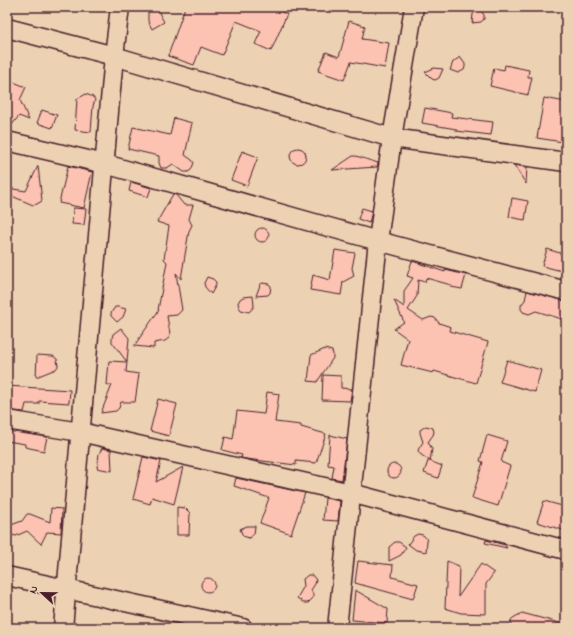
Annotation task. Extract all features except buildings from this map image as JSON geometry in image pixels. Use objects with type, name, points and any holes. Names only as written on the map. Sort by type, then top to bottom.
[{"type":"street","points":[[63,628],[104,164],[120,7]]},
{"type":"street","points":[[336,628],[378,241],[392,138],[414,7]]},
{"type":"street","points":[[7,28],[114,56],[392,138],[566,162]]},
{"type":"street","points":[[7,141],[104,164],[378,241],[566,291]]},
{"type":"street","points":[[7,420],[80,432],[351,494],[566,550]]},
{"type":"street","points":[[7,576],[236,627]]}]
